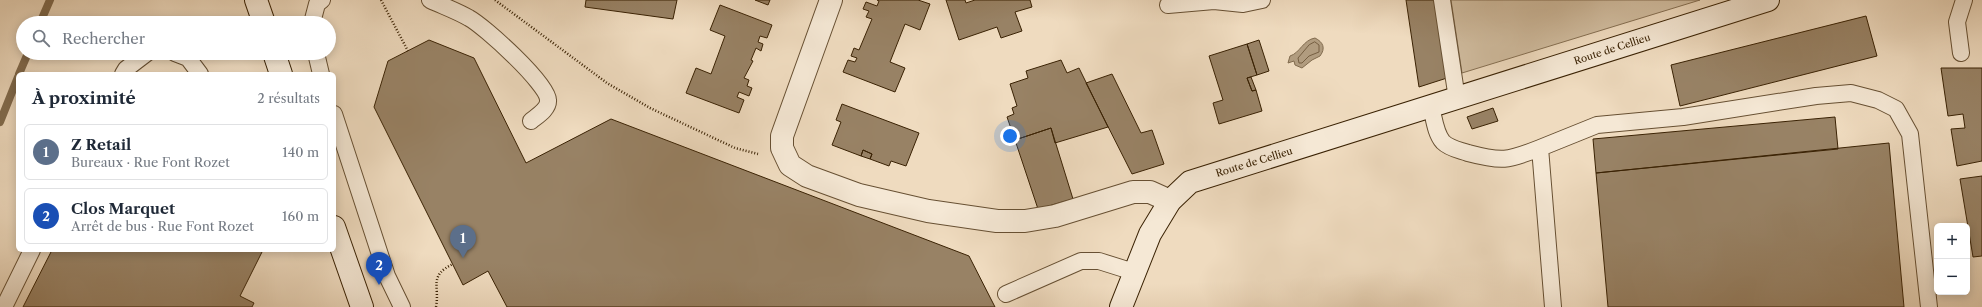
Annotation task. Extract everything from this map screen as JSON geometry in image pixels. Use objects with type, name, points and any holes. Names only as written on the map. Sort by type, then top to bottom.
[{"type":"street","points":[[256,0],[262,16]]},
{"type":"street","points":[[831,0],[782,136],[782,148],[790,165],[807,176],[859,195],[928,212],[997,221],[1025,221],[1054,216],[1133,192],[1150,192],[1170,201]]},
{"type":"street","name":"Route de Cellieu","points":[[1121,307],[1150,234],[1170,201],[1190,182],[1768,0]]},
{"type":"street","points":[[276,60],[280,72]]},
{"type":"street","points":[[336,233],[362,307]]},
{"type":"lane","points":[[314,16],[317,4],[322,0]]},
{"type":"lane","points":[[430,0],[470,18],[527,68],[545,91],[548,101],[546,109],[531,121]]},
{"type":"lane","points":[[1168,5],[1214,1],[1243,4],[1262,0]]},
{"type":"lane","points":[[1442,0],[1457,99]]},
{"type":"lane","points":[[1961,53],[1957,22],[1964,0]]},
{"type":"lane","points":[[124,72],[138,60]]},
{"type":"lane","points":[[190,60],[198,72]]},
{"type":"lane","points":[[318,60],[321,72]]},
{"type":"lane","points":[[1430,107],[1438,132],[1443,141],[1452,148],[1493,160],[1512,159],[1597,125],[1684,117],[1816,96],[1851,93],[1878,100],[1896,108],[1910,134],[1929,307]]},
{"type":"lane","points":[[336,120],[387,276],[402,307]]},
{"type":"lane","points":[[1540,148],[1553,307]]},
{"type":"lane","points":[[4,307],[31,252]]},
{"type":"lane","points":[[1006,294],[1081,260],[1099,261],[1134,272]]},
{"type":"path","points":[[381,0],[408,51]]},
{"type":"path","points":[[495,0],[607,83],[650,108],[735,148],[752,154],[767,154],[782,148]]},
{"type":"path","points":[[436,307],[436,278],[442,270],[453,264]]},
{"type":"shaded area","points":[[1451,0],[1700,0],[1462,73]]},
{"type":"water","points":[[1315,38],[1322,43],[1323,46],[1320,56],[1302,68],[1295,65],[1294,61],[1288,63],[1290,56],[1307,41]]},
{"type":"building","points":[[586,0],[677,0],[673,19],[585,7]]},
{"type":"building","points":[[755,0],[770,0],[768,5]]},
{"type":"building","points":[[877,0],[918,0],[930,4],[920,30],[905,24],[890,62],[905,68],[895,92],[843,72],[848,60],[855,62],[857,58],[851,56],[854,48],[859,50],[872,19],[866,17],[869,11],[863,9],[866,2],[877,6],[879,1]]},
{"type":"building","points":[[946,0],[965,0],[966,3],[975,0],[1030,0],[1032,7],[1015,12],[1022,31],[1001,38],[997,27],[959,40]]},
{"type":"building","points":[[1406,0],[1434,0],[1447,78],[1419,87]]},
{"type":"building","points":[[720,5],[772,25],[767,38],[760,36],[758,42],[763,44],[761,51],[756,48],[751,60],[753,61],[744,78],[749,80],[747,86],[752,88],[749,96],[739,92],[737,97],[744,100],[739,113],[686,93],[696,68],[711,74],[725,36],[710,30]]},
{"type":"building","points":[[1866,16],[1877,56],[1680,106],[1671,65]]},
{"type":"building","points":[[429,40],[474,58],[526,163],[611,119],[969,256],[995,307],[507,307],[488,271],[463,285],[374,107],[388,61]]},
{"type":"building","points":[[1259,40],[1269,71],[1257,75],[1247,44]]},
{"type":"building","points":[[1247,44],[1257,75],[1247,78],[1252,91],[1256,90],[1262,111],[1219,124],[1213,103],[1223,100],[1209,56]]},
{"type":"building","points":[[1061,60],[1067,73],[1079,68],[1108,127],[1055,143],[1051,128],[1015,140],[1007,117],[1014,114],[1012,108],[1017,106],[1010,84],[1028,78],[1026,71]]},
{"type":"building","points":[[1941,68],[1982,68],[1982,161],[1957,166],[1951,129],[1965,128],[1963,114],[1948,116]]},
{"type":"building","points":[[1112,74],[1141,133],[1152,130],[1164,164],[1132,174],[1086,83]]},
{"type":"building","points":[[1251,77],[1256,90],[1252,91],[1247,78]]},
{"type":"building","points":[[842,104],[919,133],[906,166],[891,161],[889,166],[870,159],[872,154],[863,150],[861,156],[832,145],[841,122],[836,120]]},
{"type":"building","points":[[1493,108],[1498,121],[1472,129],[1467,117]]},
{"type":"building","points":[[1835,117],[1838,149],[1596,173],[1593,139]]},
{"type":"building","points":[[1051,128],[1073,199],[1038,209],[1015,140]]},
{"type":"building","points":[[1889,143],[1904,307],[1608,307],[1596,173]]},
{"type":"building","points":[[863,150],[872,154],[870,159],[861,156]]},
{"type":"building","points":[[1982,176],[1982,256],[1973,257],[1970,239],[1970,223],[1967,223],[1960,179]]},
{"type":"building","points":[[51,252],[262,252],[240,296],[254,303],[252,307],[23,307]]},
{"type":"waterway","points":[[43,16],[50,0]]},
{"type":"waterway","points":[[20,72],[25,60]]},
{"type":"waterway","points":[[0,122],[16,82]]},
{"type":"place","name":"Z Retail","points":[[463,258]]},
{"type":"place","name":"Clos Marquet","points":[[379,285]]}]
